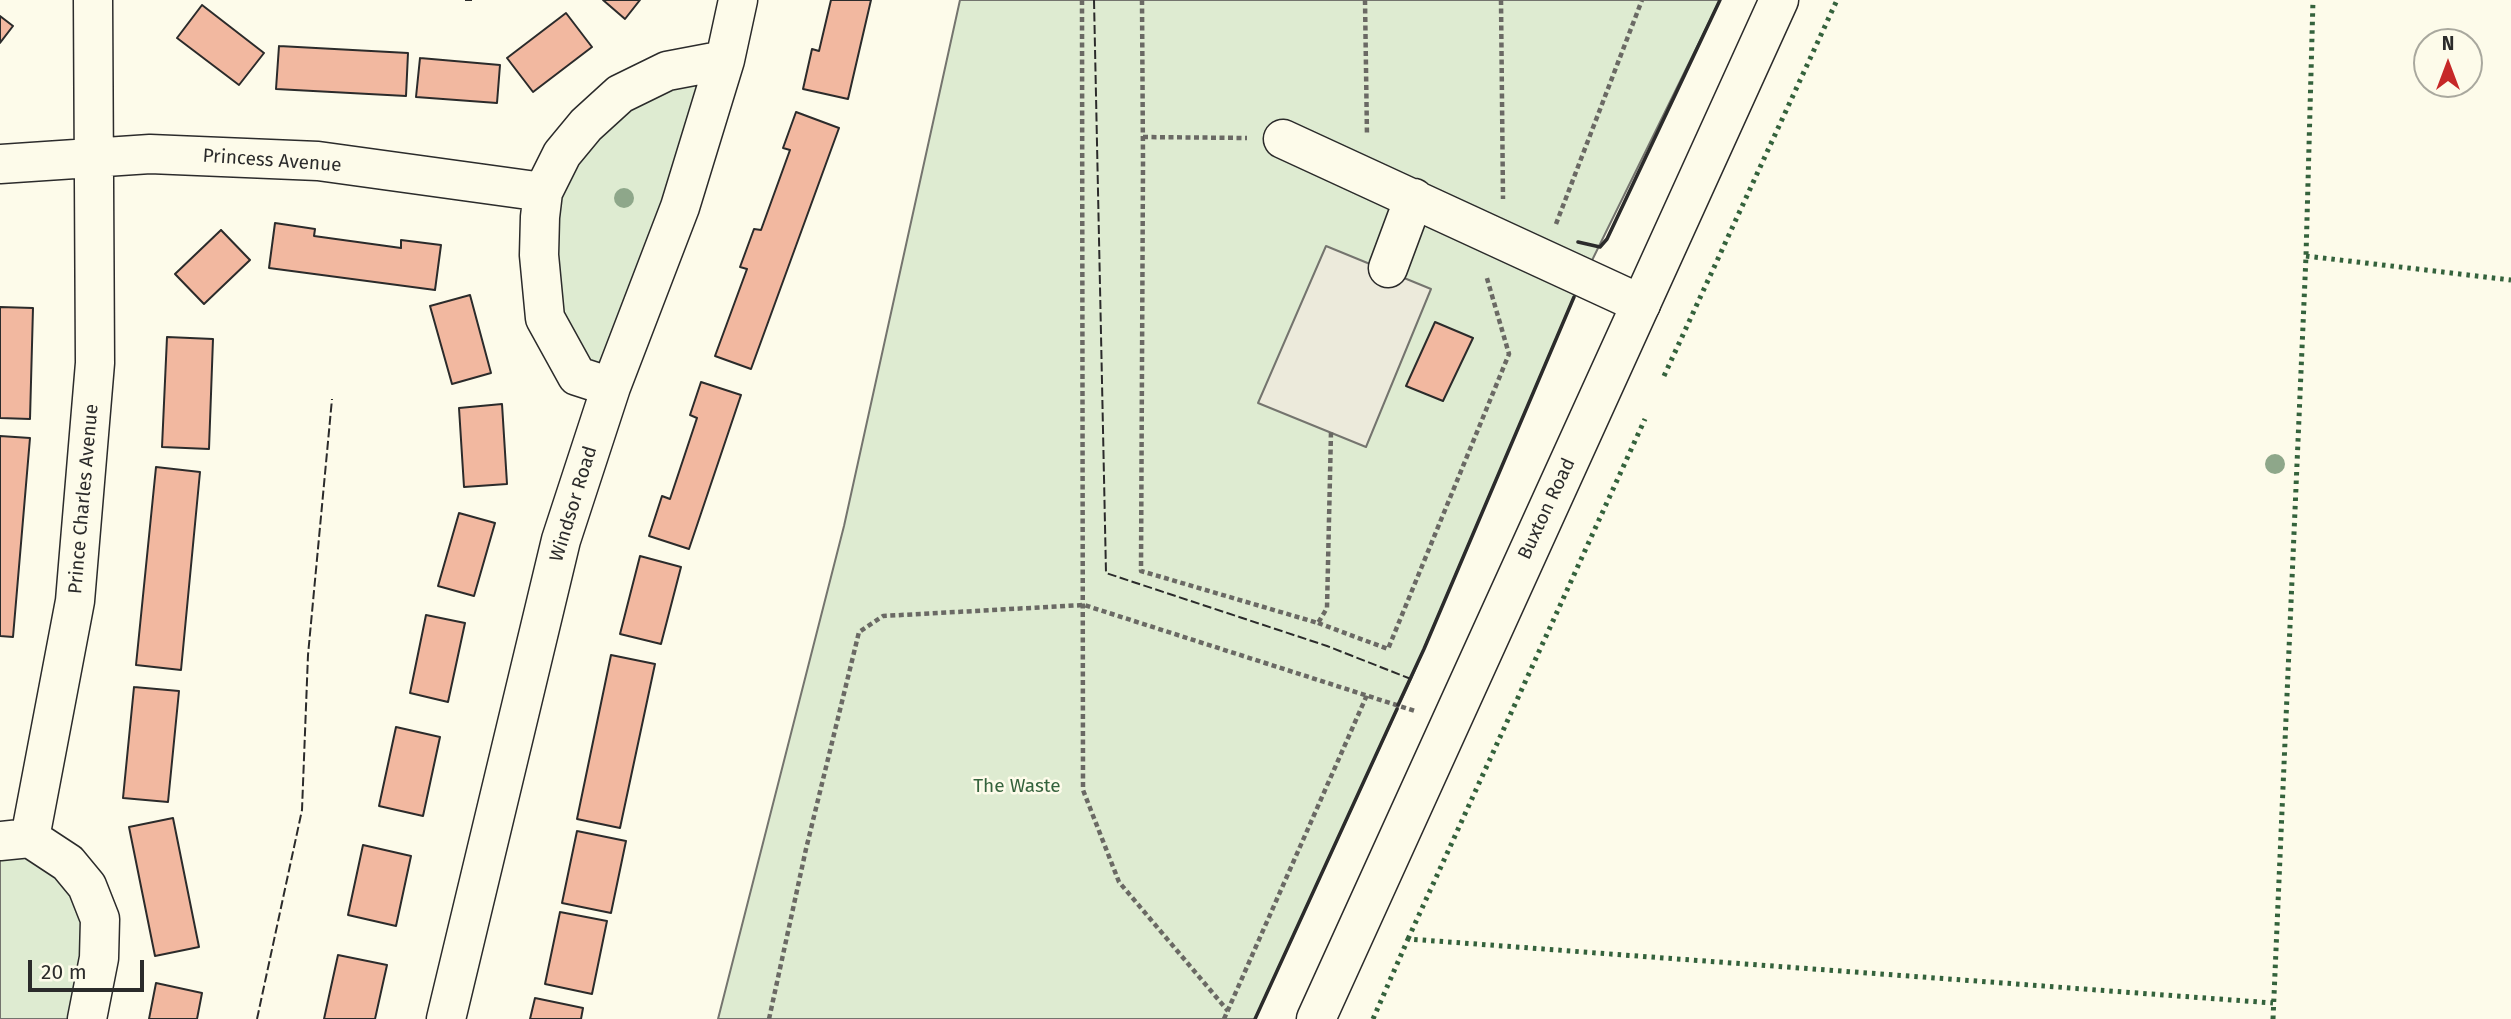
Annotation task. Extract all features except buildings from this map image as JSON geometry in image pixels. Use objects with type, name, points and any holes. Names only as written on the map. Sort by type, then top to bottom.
[{"type":"main road","name":"Prince Charles Avenue","points":[[87,1019],[99,958],[100,919],[87,886],[68,863],[15,839],[75,601],[95,363],[93,0]]},
{"type":"main road","name":"Windsor Road","points":[[446,1019],[561,541],[611,387],[680,207],[725,60],[738,0]]},
{"type":"main road","name":"Buxton Road","points":[[1316,1019],[1779,0]]},
{"type":"main road","points":[[611,387],[577,376],[545,318],[539,255],[543,192],[562,154],[586,125],[620,94],[667,71],[725,60]]},
{"type":"main road","points":[[1283,139],[1641,304]]},
{"type":"main road","name":"Princess Avenue","points":[[0,164],[150,154],[318,161],[543,192]]},
{"type":"main road","points":[[1388,268],[1414,198]]},
{"type":"path","points":[[1082,0],[1083,790],[1119,882],[1228,1011]]},
{"type":"path","points":[[1142,0],[1141,571],[1318,623],[1388,649],[1509,354],[1487,232],[1502,0]]},
{"type":"path","points":[[1365,0],[1368,178]]},
{"type":"path","points":[[1543,258],[1642,0]]},
{"type":"path","points":[[1143,137],[1283,139]]},
{"type":"path","points":[[1318,623],[1327,608],[1331,432]]},
{"type":"path","points":[[769,1019],[806,849],[859,632],[883,616],[1084,605],[1450,723]]},
{"type":"path","points":[[1224,1019],[1367,695]]},
{"type":"green space","name":"The Waste","points":[[960,0],[1720,0],[1574,297],[1411,679],[1255,1019],[718,1019],[844,526]]},
{"type":"green space","points":[[725,60],[611,387],[545,318],[562,154],[586,125]]},
{"type":"green space","points":[[12,853],[32,859],[70,888],[87,930],[74,1019],[0,1019],[0,855]]},
{"type":"shaded area","points":[[1326,246],[1431,289],[1366,447],[1258,403]]},
{"type":"hedge","points":[[1664,376],[1837,0]]},
{"type":"hedge","points":[[2273,1019],[2306,256],[2313,0]]},
{"type":"hedge","points":[[2306,256],[2511,280]]},
{"type":"hedge","points":[[1408,939],[1645,419]]},
{"type":"hedge","points":[[1373,1019],[1408,939],[2273,1003]]},
{"type":"fence","points":[[465,0],[472,0]]},
{"type":"fence","points":[[1094,0],[1106,573],[1327,646],[1411,679]]},
{"type":"fence","points":[[257,1019],[302,810],[308,655],[332,399]]},
{"type":"wall","points":[[1578,242],[1600,247],[1607,239],[1720,0]]},
{"type":"wall","points":[[1398,705],[1574,297]]},
{"type":"wall","points":[[1255,1019],[1397,709]]}]
